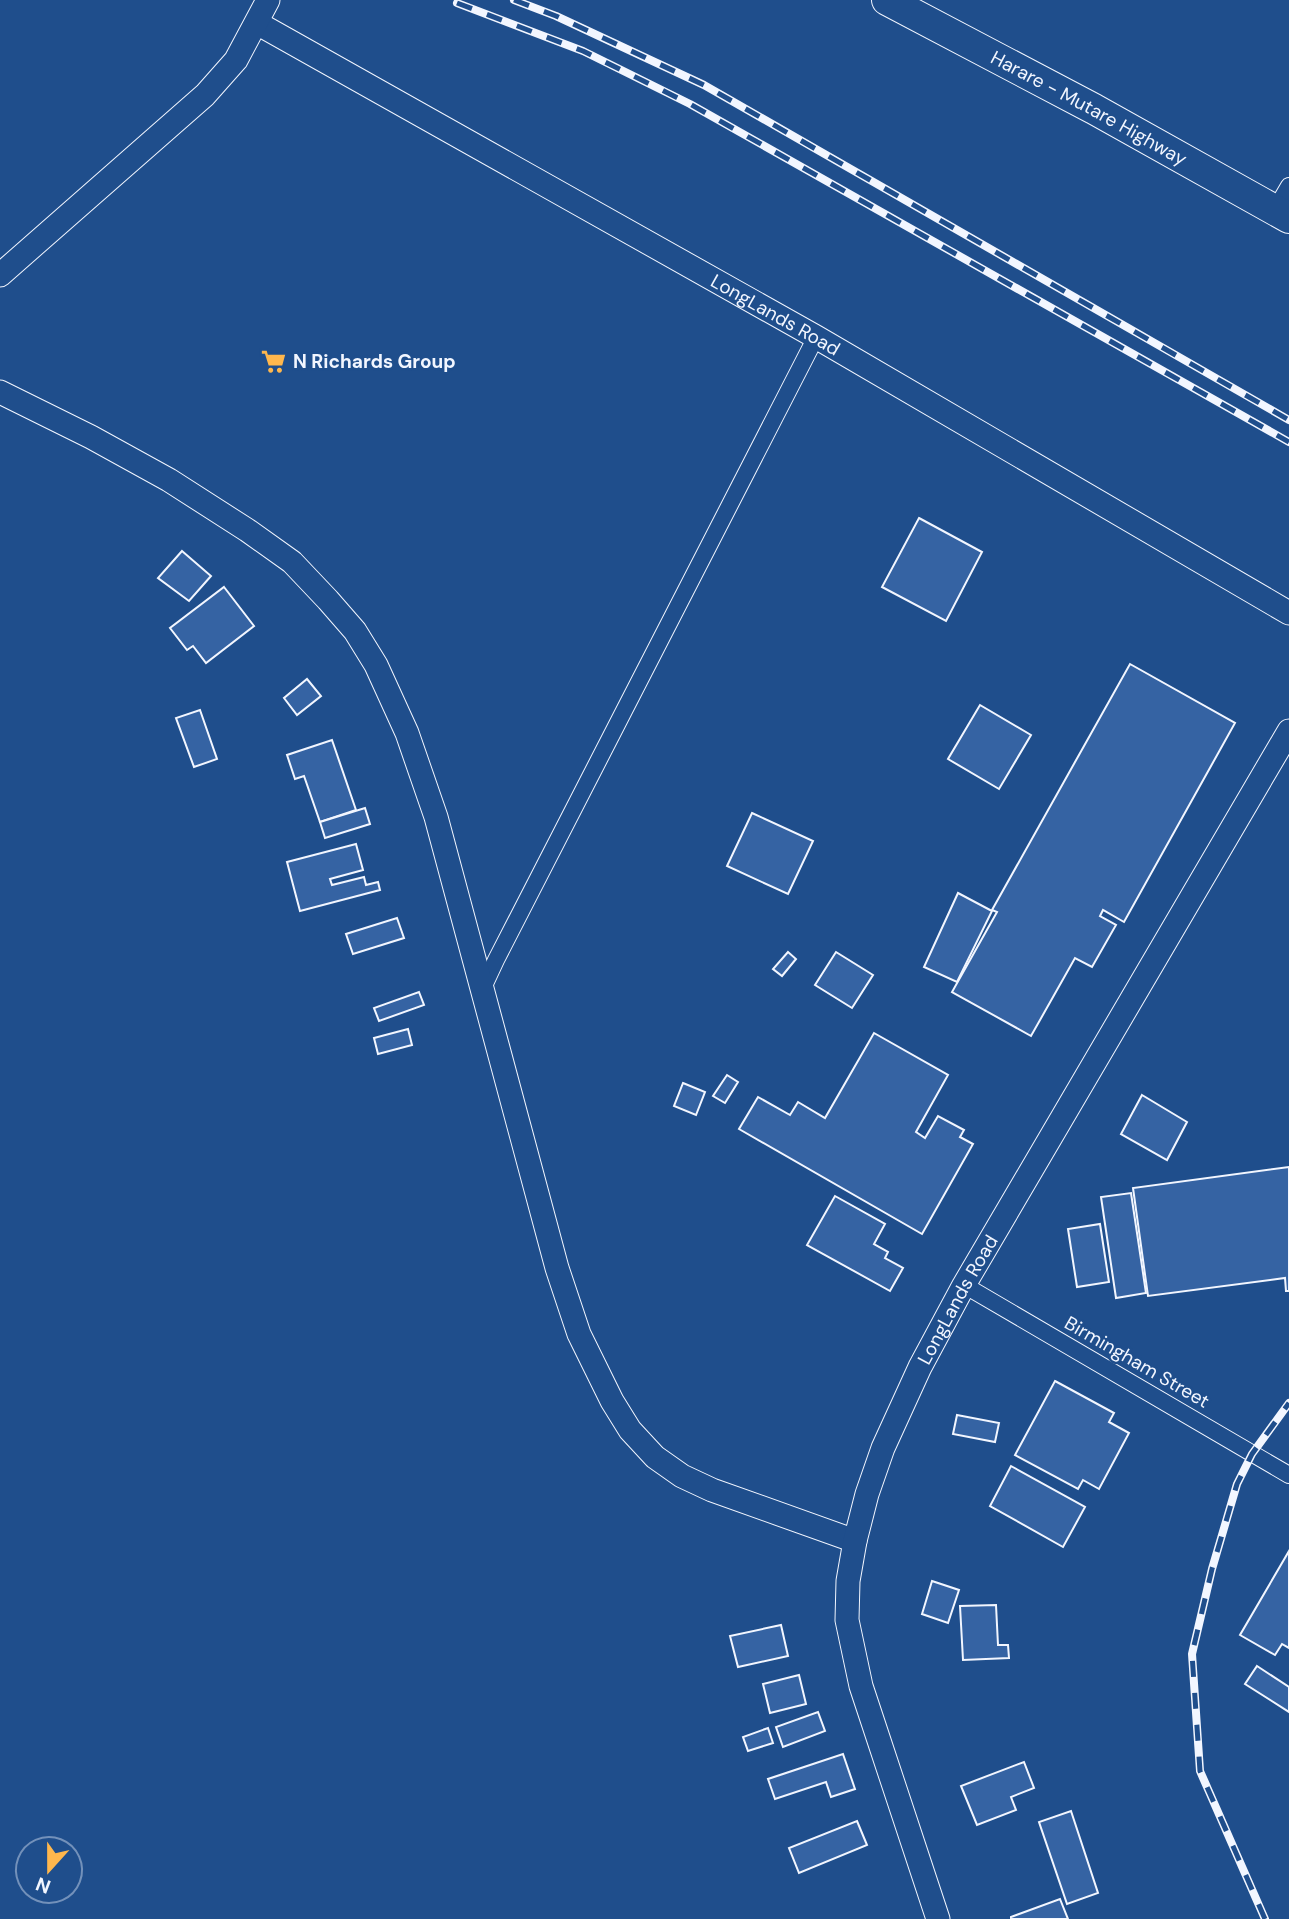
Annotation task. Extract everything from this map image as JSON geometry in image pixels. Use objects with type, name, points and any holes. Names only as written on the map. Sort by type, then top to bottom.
[{"type":"highway","name":"Harare - Mutare Highway","points":[[887,0],[1284,205]]},
{"type":"street","points":[[0,275],[205,95],[236,60],[268,0]]},
{"type":"street","name":"LongLands Road","points":[[257,23],[816,337],[1289,612]]},
{"type":"street","points":[[482,990],[816,337]]},
{"type":"street","points":[[0,392],[11,404],[91,437],[169,480],[247,530],[292,562],[355,631],[376,665],[407,733],[436,817],[557,1268],[579,1334],[612,1401],[630,1430],[655,1458],[682,1476],[702,1486],[855,1541]]},
{"type":"street","name":"LongLands Road","points":[[938,1919],[861,1686],[847,1620],[848,1581],[867,1494],[883,1448],[920,1367],[964,1285],[1289,732]]},
{"type":"street","name":"Birmingham Street","points":[[964,1285],[1289,1475]]},
{"type":"building","points":[[919,518],[982,552],[946,621],[882,587]]},
{"type":"building","points":[[182,551],[211,576],[189,601],[158,578]]},
{"type":"building","points":[[224,587],[254,626],[206,663],[193,646],[187,650],[170,628]]},
{"type":"building","points":[[1130,664],[1235,723],[1124,922],[1103,910],[1100,916],[1116,925],[1092,967],[1075,958],[1031,1036],[952,992],[997,912],[992,910]]},
{"type":"building","points":[[307,679],[321,696],[297,715],[284,698]]},
{"type":"building","points":[[980,705],[1031,735],[999,789],[948,759]]},
{"type":"building","points":[[200,710],[217,759],[194,767],[176,718]]},
{"type":"building","points":[[332,740],[356,810],[320,822],[304,776],[295,779],[287,755]]},
{"type":"building","points":[[365,808],[370,824],[325,838],[320,822]]},
{"type":"building","points":[[752,813],[813,841],[788,894],[727,866]]},
{"type":"building","points":[[356,844],[363,870],[330,879],[332,885],[364,877],[366,885],[378,882],[380,890],[300,911],[287,862]]},
{"type":"building","points":[[958,893],[992,911],[957,982],[924,967]]},
{"type":"building","points":[[397,918],[404,938],[353,954],[346,934]]},
{"type":"building","points":[[788,952],[796,959],[782,976],[773,969]]},
{"type":"building","points":[[836,952],[873,975],[852,1008],[815,985]]},
{"type":"building","points":[[419,992],[424,1005],[379,1021],[374,1008]]},
{"type":"building","points":[[408,1029],[412,1045],[378,1054],[374,1038]]},
{"type":"building","points":[[874,1033],[948,1075],[916,1132],[925,1138],[938,1116],[964,1130],[960,1137],[973,1144],[922,1234],[739,1129],[758,1097],[790,1115],[798,1102],[825,1118]]},
{"type":"building","points":[[727,1075],[738,1082],[725,1103],[713,1096]]},
{"type":"building","points":[[683,1083],[705,1092],[696,1115],[674,1106]]},
{"type":"building","points":[[1142,1095],[1187,1122],[1167,1160],[1121,1134]]},
{"type":"building","points":[[1289,1167],[1289,1291],[1286,1291],[1285,1278],[1148,1296],[1133,1188]]},
{"type":"building","points":[[1131,1193],[1146,1293],[1116,1298],[1101,1197]]},
{"type":"building","points":[[835,1196],[885,1224],[874,1244],[888,1252],[885,1258],[903,1268],[890,1291],[807,1245]]},
{"type":"building","points":[[1100,1224],[1109,1282],[1077,1287],[1068,1229]]},
{"type":"building","points":[[1055,1381],[1114,1413],[1109,1422],[1129,1433],[1099,1489],[1083,1480],[1078,1489],[1015,1455]]},
{"type":"building","points":[[957,1415],[999,1423],[995,1442],[953,1434]]},
{"type":"building","points":[[1011,1466],[1085,1507],[1063,1547],[990,1506]]},
{"type":"building","points":[[1289,1551],[1289,1648],[1282,1644],[1275,1655],[1240,1635]]},
{"type":"building","points":[[932,1581],[959,1590],[948,1623],[922,1614]]},
{"type":"building","points":[[996,1605],[998,1645],[1008,1645],[1009,1658],[963,1660],[960,1606]]},
{"type":"building","points":[[781,1625],[788,1656],[738,1667],[730,1636]]},
{"type":"building","points":[[1257,1666],[1289,1687],[1289,1712],[1245,1684]]},
{"type":"building","points":[[799,1675],[806,1704],[770,1713],[763,1684]]},
{"type":"building","points":[[818,1712],[825,1731],[783,1747],[776,1727]]},
{"type":"building","points":[[768,1728],[773,1743],[748,1751],[743,1737]]},
{"type":"building","points":[[843,1754],[855,1789],[831,1797],[826,1782],[775,1799],[768,1779]]},
{"type":"building","points":[[1024,1762],[1034,1788],[1011,1797],[1016,1810],[977,1825],[961,1786]]},
{"type":"building","points":[[1071,1811],[1098,1893],[1067,1904],[1039,1822]]},
{"type":"building","points":[[857,1821],[867,1845],[799,1873],[789,1848]]},
{"type":"building","points":[[1060,1899],[1068,1919],[1011,1919],[1011,1917]]},
{"type":"railway","points":[[514,0],[556,16],[704,85],[1289,420]]},
{"type":"railway","points":[[457,3],[583,51],[690,104],[1289,442]]},
{"type":"railway","points":[[1265,1919],[1200,1771],[1192,1654],[1212,1569],[1237,1484],[1252,1454],[1289,1403]]},
{"type":"place","name":"N Richards Group","points":[[273,361]]}]
